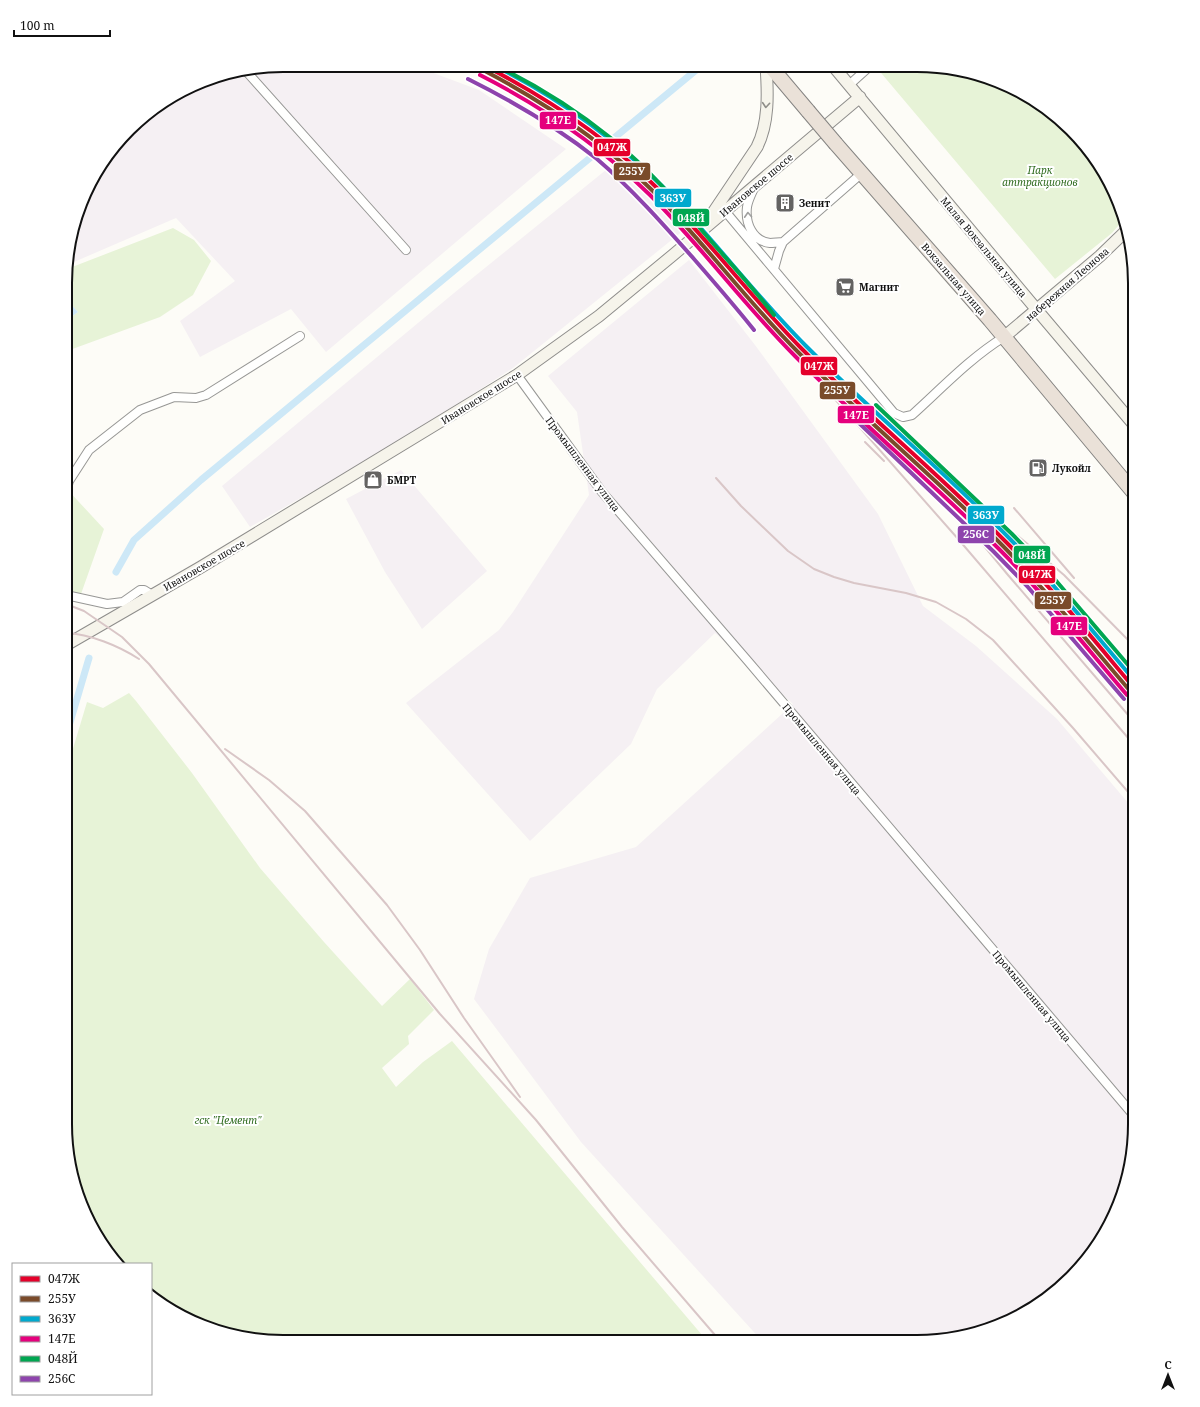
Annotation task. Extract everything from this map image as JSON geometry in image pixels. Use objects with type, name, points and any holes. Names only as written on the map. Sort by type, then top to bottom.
[{"type":"highway","name":"Вокзальная улица","points":[[775,72],[1004,337],[1128,486]]},
{"type":"street","points":[[701,231],[762,138],[767,103],[766,72]]},
{"type":"street","name":"Малая Вокзальная улица","points":[[838,72],[1036,310],[1128,418]]},
{"type":"street","points":[[849,85],[864,72]]},
{"type":"street","points":[[250,75],[406,250]]},
{"type":"street","name":"Ивановское шоссе","points":[[72,642],[323,494],[517,376],[599,316],[860,97]]},
{"type":"street","points":[[774,269],[783,242],[862,173]]},
{"type":"street","points":[[755,186],[747,206],[747,218],[751,231],[759,239],[771,243],[783,242]]},
{"type":"street","points":[[725,211],[894,413],[903,418],[912,415],[970,363],[1004,337]]},
{"type":"street","name":"набережная Леонова","points":[[1004,337],[1122,235]]},
{"type":"street","points":[[72,476],[89,450],[140,410],[174,397],[196,398],[206,395],[300,336]]},
{"type":"street","name":"Промышленная улица","points":[[517,376],[602,492],[747,660],[1128,1110]]},
{"type":"street","points":[[72,596],[107,604],[123,602],[140,590],[144,590],[152,595]]},
{"type":"shaded area","points":[[269,72],[431,72],[479,90],[566,149],[326,352],[291,309],[200,357],[180,321],[235,281],[176,218],[73,262],[79,229],[88,202],[100,178],[124,144],[144,124],[178,100],[215,83],[242,76]]},
{"type":"shaded area","points":[[617,161],[684,230],[513,368],[392,446],[250,527],[222,486],[454,293]]},
{"type":"shaded area","points":[[689,260],[755,345],[878,514],[923,606],[976,646],[1057,719],[1128,803],[1128,1138],[1121,1178],[1112,1205],[1100,1229],[1076,1263],[1056,1283],[1034,1299],[998,1319],[971,1328],[931,1335],[757,1335],[581,1142],[474,999],[489,949],[530,878],[636,847],[793,704],[715,633],[657,689],[631,744],[530,841],[406,703],[499,630],[513,612],[589,495],[577,412],[548,376]]},
{"type":"shaded area","points":[[401,470],[487,571],[422,629],[385,572],[346,499]]},
{"type":"green space","name":"Парк аттракционов","points":[[880,72],[931,72],[958,76],[985,83],[1022,100],[1034,108],[1056,124],[1076,144],[1100,178],[1112,202],[1120,224],[1112,233],[1055,279]]},
{"type":"green space","points":[[173,228],[194,240],[211,261],[193,295],[160,317],[72,349],[72,316],[78,312],[72,305],[72,267]]},
{"type":"green space","points":[[72,494],[104,529],[81,594],[72,591]]},
{"type":"green space","name":"гск \"Цемент\"","points":[[129,693],[192,773],[260,868],[382,1006],[410,979],[434,1010],[408,1036],[409,1044],[382,1068],[396,1087],[423,1062],[452,1041],[702,1335],[269,1335],[229,1328],[202,1319],[178,1307],[152,1289],[152,1263],[124,1263],[100,1229],[88,1205],[79,1178],[72,1138],[72,752],[87,702],[103,708]]},
{"type":"water","points":[[72,305],[78,312],[72,316]]},
{"type":"waterway","points":[[116,572],[134,540],[201,480],[694,72]]},
{"type":"waterway","points":[[72,716],[89,658]]},
{"type":"railway","points":[[766,321],[959,540],[1128,738]]},
{"type":"railway","points":[[898,440],[1064,575],[1128,640]]},
{"type":"railway","points":[[865,442],[884,461]]},
{"type":"railway","points":[[901,451],[927,477],[1008,575],[1128,715]]},
{"type":"railway","points":[[716,478],[741,506],[788,551],[814,569],[854,583],[906,593],[936,602],[966,619],[993,640],[1073,728],[1128,792]]},
{"type":"railway","points":[[1014,508],[1074,578]]},
{"type":"railway","points":[[72,606],[84,611],[122,637],[149,664],[440,1014],[536,1120],[622,1227],[715,1335]]},
{"type":"railway","points":[[72,634],[94,638],[123,650],[139,659]]},
{"type":"railway","points":[[225,749],[269,780],[305,811],[387,905],[420,950],[464,1018],[520,1097]]},
{"type":"transit line","name":"255У","points":[[487,72],[529,96],[574,125],[637,175],[674,213],[798,352],[978,521],[1020,563],[1128,688]]},
{"type":"transit line","name":"047Ж","points":[[496,72],[532,92],[577,121],[598,136],[639,170],[676,208],[801,348],[981,517],[1023,559],[1128,681]]},
{"type":"transit line","name":"363У","points":[[506,72],[540,91],[583,119],[624,151],[662,186],[787,327],[857,395],[986,515],[1043,574],[1128,673]]},
{"type":"transit line","name":"048Й","points":[[508,72],[571,108],[626,151],[676,201],[743,277],[774,315]]},
{"type":"transit line","name":"147Е","points":[[480,75],[526,100],[570,129],[611,160],[650,195],[687,234],[776,337],[845,405],[949,500],[1016,566],[1049,602],[1127,695]]},
{"type":"transit line","name":"256С","points":[[468,79],[535,116],[582,147],[597,159],[623,182],[659,220],[717,285],[754,330]]},
{"type":"transit line","name":"048Й","points":[[876,405],[1012,534],[1046,569],[1128,665]]},
{"type":"transit line","name":"256С","points":[[859,423],[994,552],[1027,586],[1124,699]]},
{"type":"place","name":"Зенит","points":[[785,203]]},
{"type":"place","name":"Магнит","points":[[845,287]]},
{"type":"place","name":"Лукойл","points":[[1038,468]]},
{"type":"place","name":"БМРТ","points":[[373,480]]}]
